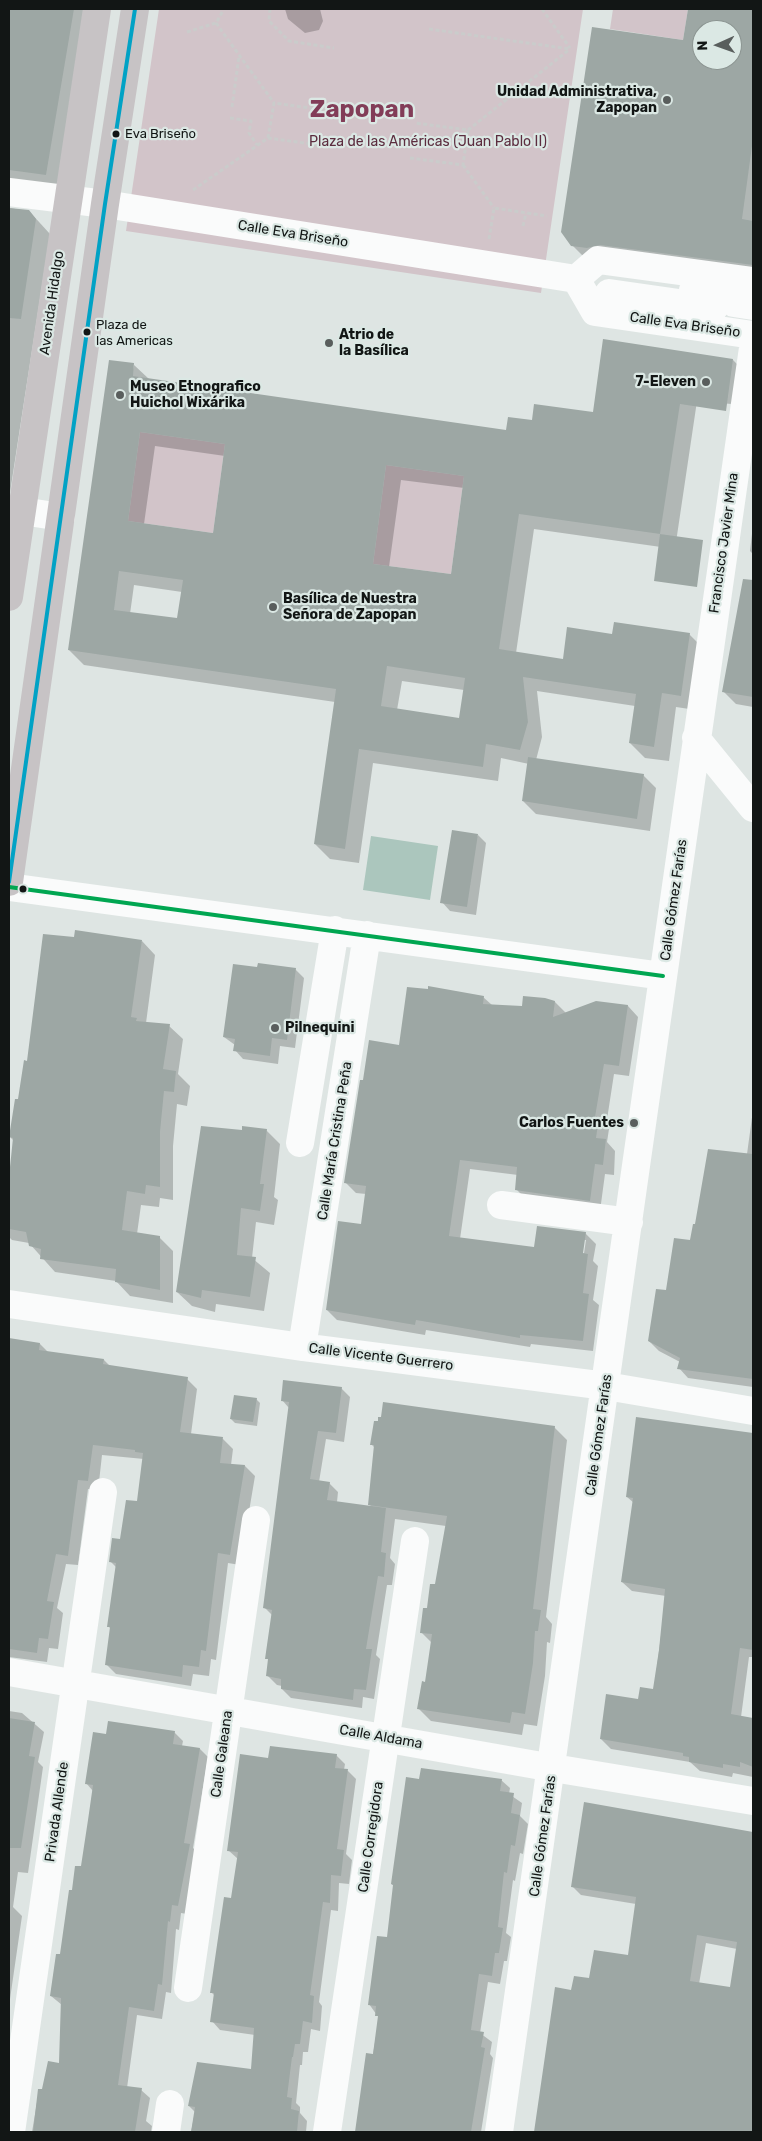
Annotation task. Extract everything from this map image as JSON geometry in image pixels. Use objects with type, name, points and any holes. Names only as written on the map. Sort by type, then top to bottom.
[{"type":"main road","name":"Avenida Hidalgo","points":[[9,598],[15,510],[97,9]]},
{"type":"main road","points":[[9,882],[105,204],[135,9]]},
{"type":"street","name":"Calle Eva Briseño","points":[[9,192],[105,204],[576,279],[595,312],[753,334]]},
{"type":"street","points":[[576,279],[598,260],[753,281]]},
{"type":"street","points":[[611,286],[726,295],[744,304]]},
{"type":"street","name":"Francisco Javier Mina","points":[[696,738],[753,348]]},
{"type":"street","points":[[15,510],[61,517]]},
{"type":"street","points":[[696,738],[753,808]]},
{"type":"street","name":"Calle Gómez Farías","points":[[499,2132],[553,1768],[696,738]]},
{"type":"street","points":[[9,887],[663,976]]},
{"type":"street","points":[[300,1144],[334,930]]},
{"type":"street","name":"Calle María Cristina Peña","points":[[302,1347],[367,935]]},
{"type":"street","points":[[501,1205],[629,1222]]},
{"type":"street","name":"Calle Vicente Guerrero","points":[[9,1304],[302,1347],[606,1386],[753,1411]]},
{"type":"street","name":"Privada Allende","points":[[11,2132],[17,2033],[75,1685],[103,1492]]},
{"type":"street","name":"Calle Galeana","points":[[188,1988],[256,1520]]},
{"type":"street","name":"Calle Corregidora","points":[[327,2132],[415,1541]]},
{"type":"street","name":"Calle Aldama","points":[[9,1672],[553,1768],[753,1801]]},
{"type":"street","points":[[166,2132],[170,2104]]},
{"type":"path","points":[[187,32],[216,22],[224,9]]},
{"type":"path","points":[[270,9],[269,21],[289,41],[334,48]]},
{"type":"path","points":[[542,9],[570,49]]},
{"type":"path","points":[[216,22],[274,103],[268,138]]},
{"type":"path","points":[[429,29],[570,49]]},
{"type":"path","points":[[485,264],[494,208],[463,164],[468,130],[570,49]]},
{"type":"path","points":[[232,107],[239,55]]},
{"type":"path","points":[[274,103],[324,110]]},
{"type":"path","points":[[230,118],[251,121],[249,133],[257,145]]},
{"type":"path","points":[[415,123],[468,130]]},
{"type":"path","points":[[192,190],[268,138],[319,145]]},
{"type":"path","points":[[410,158],[463,164]]},
{"type":"path","points":[[494,208],[547,216]]},
{"type":"path","points":[[523,226],[526,213]]},
{"type":"green space","name":"Plaza de las Américas (Juan Pablo II)","points":[[159,9],[583,9],[541,293],[126,231]]},
{"type":"green space","points":[[613,9],[688,9],[683,40],[610,29]]},
{"type":"green space","points":[[140,432],[225,444],[213,533],[128,521]]},
{"type":"green space","points":[[386,465],[464,476],[451,574],[373,564]]},
{"type":"shaded area","points":[[371,836],[438,846],[430,900],[363,890]]},
{"type":"building","points":[[9,9],[74,9],[46,175],[9,170]]},
{"type":"building","name":"Unidad Administrativa, Zapopan","points":[[688,9],[753,9],[753,139],[742,219],[753,221],[753,265],[600,245],[587,248],[571,246],[561,232],[592,27],[683,40]]},
{"type":"building","points":[[9,208],[29,210],[36,219],[21,319],[9,318]]},
{"type":"building","name":"Basílica de Nuestra Señora de Zapopan","points":[[603,339],[733,359],[726,411],[680,404],[660,534],[519,514],[499,649],[563,659],[567,627],[612,634],[614,622],[690,633],[681,696],[662,693],[654,747],[629,743],[636,694],[523,677],[528,722],[520,750],[486,744],[483,767],[359,749],[345,849],[314,844],[336,689],[68,650],[109,360],[134,363],[133,376],[506,430],[508,417],[532,420],[534,404],[593,412]],"holes":[[[140,432],[225,444],[213,533],[128,521]],[[386,465],[464,476],[451,574],[373,564]],[[119,571],[183,580],[177,618],[114,610]],[[387,666],[465,678],[459,718],[381,706]]]},
{"type":"building","points":[[660,534],[703,540],[697,587],[654,581]]},
{"type":"building","points":[[743,579],[753,580],[753,697],[722,692]]},
{"type":"building","points":[[528,757],[644,774],[637,819],[522,801]]},
{"type":"building","points":[[452,830],[478,834],[467,907],[440,903]]},
{"type":"building","points":[[75,930],[142,940],[131,1017],[137,1018],[136,1021],[170,1024],[163,1069],[176,1071],[174,1092],[164,1091],[160,1132],[160,1187],[146,1185],[145,1194],[127,1191],[122,1230],[160,1236],[160,1290],[115,1282],[116,1269],[40,1259],[41,1249],[29,1246],[26,1232],[9,1229],[9,1177],[13,1138],[9,1137],[15,1099],[18,1099],[24,1060],[27,1061],[43,934],[74,937]]},
{"type":"building","points":[[258,963],[296,968],[287,1040],[272,1038],[270,1056],[233,1051],[235,1039],[223,1037],[233,964],[257,967]]},
{"type":"building","points":[[428,986],[484,996],[483,1004],[522,1006],[523,996],[545,998],[555,1001],[553,1017],[596,1001],[628,1005],[619,1066],[604,1064],[595,1117],[599,1118],[596,1138],[606,1139],[603,1165],[595,1164],[590,1201],[515,1190],[517,1167],[460,1160],[449,1236],[534,1247],[537,1226],[586,1232],[583,1253],[588,1254],[583,1293],[589,1294],[583,1341],[520,1335],[520,1338],[416,1320],[415,1325],[326,1310],[338,1221],[361,1224],[366,1186],[344,1183],[360,1080],[363,1080],[369,1040],[399,1045],[407,987],[428,989]]},
{"type":"building","points":[[201,1126],[242,1130],[242,1126],[267,1129],[260,1184],[264,1184],[260,1211],[241,1208],[237,1255],[256,1257],[250,1297],[202,1290],[201,1298],[176,1292]]},
{"type":"building","points":[[708,1149],[753,1154],[753,1379],[677,1369],[680,1358],[648,1341],[656,1289],[666,1290],[674,1238],[690,1240],[693,1224],[695,1224]]},
{"type":"building","points":[[9,1338],[40,1343],[39,1350],[104,1359],[103,1364],[188,1377],[180,1432],[223,1437],[220,1463],[245,1465],[230,1555],[218,1553],[206,1651],[201,1650],[199,1667],[183,1665],[182,1677],[105,1665],[110,1627],[107,1627],[116,1563],[109,1562],[112,1538],[120,1539],[126,1500],[137,1501],[143,1453],[135,1452],[135,1450],[93,1445],[88,1481],[78,1480],[68,1556],[56,1554],[47,1601],[54,1602],[48,1639],[39,1638],[37,1653],[9,1649]]},
{"type":"building","points":[[283,1380],[342,1387],[336,1433],[318,1431],[310,1479],[330,1482],[327,1500],[386,1508],[381,1552],[386,1553],[384,1577],[378,1576],[366,1649],[372,1649],[366,1690],[354,1689],[353,1700],[281,1689],[281,1679],[266,1676],[268,1659],[265,1659],[272,1610],[263,1608],[289,1402],[281,1401]]},
{"type":"building","points":[[234,1395],[257,1398],[253,1422],[230,1419]]},
{"type":"building","points":[[383,1402],[555,1426],[533,1609],[541,1610],[538,1631],[535,1631],[533,1663],[525,1714],[512,1712],[510,1723],[417,1709],[422,1681],[425,1682],[432,1634],[420,1633],[423,1608],[427,1608],[430,1584],[435,1584],[447,1516],[368,1505],[374,1445],[370,1445],[374,1421],[378,1421],[378,1417],[381,1417]]},
{"type":"building","points":[[636,1417],[753,1433],[753,1650],[740,1648],[731,1714],[753,1718],[753,1767],[740,1762],[740,1767],[723,1764],[723,1768],[689,1762],[689,1757],[683,1756],[683,1753],[600,1739],[606,1694],[638,1699],[640,1687],[653,1689],[659,1650],[665,1589],[621,1582],[633,1498],[626,1497]]},
{"type":"building","points":[[9,1718],[35,1722],[29,1756],[35,1757],[21,1848],[9,1848]]},
{"type":"building","points":[[108,1721],[175,1731],[173,1744],[200,1748],[184,1843],[190,1844],[178,1906],[172,1905],[170,1922],[168,1921],[162,1985],[158,1984],[154,2011],[129,2007],[118,2085],[142,2088],[135,2132],[33,2132],[38,2089],[42,2089],[48,2061],[59,2063],[61,1998],[50,1996],[56,1954],[60,1954],[69,1890],[72,1890],[75,1866],[81,1866],[93,1785],[85,1784],[93,1732],[106,1734]]},
{"type":"building","points":[[270,1746],[337,1754],[335,1768],[348,1769],[337,1849],[344,1850],[341,1876],[331,1875],[330,1903],[323,1902],[310,1995],[314,1996],[312,2023],[303,2021],[300,2044],[295,2044],[292,2057],[287,2097],[292,2098],[291,2109],[299,2111],[297,2132],[191,2132],[195,2107],[188,2106],[197,2062],[251,2069],[254,2028],[210,2022],[214,1993],[210,1993],[224,1897],[231,1898],[238,1852],[227,1851],[240,1754],[268,1758]]},
{"type":"building","points":[[421,1768],[502,1779],[500,1791],[514,1793],[511,1813],[520,1815],[515,1846],[511,1845],[507,1873],[504,1872],[498,1927],[503,1928],[499,1953],[495,1953],[492,1976],[479,1974],[471,2030],[484,2032],[481,2047],[485,2048],[471,2132],[355,2132],[366,2053],[373,2054],[378,2016],[375,2016],[376,2006],[368,2005],[377,1936],[387,1937],[393,1885],[391,1884],[406,1777],[419,1779]]},
{"type":"building","points":[[584,1802],[753,1832],[753,2132],[534,2132],[555,1987],[571,1990],[574,1976],[589,1978],[594,1950],[628,1955],[636,1897],[571,1887]],"holes":[[[697,1935],[737,1942],[730,1987],[690,1981]]]},
{"type":"transit line","points":[[9,882],[105,204],[135,9]]},
{"type":"transit line","points":[[9,887],[663,976]]},
{"type":"place","name":"Unidad Administrativa, Zapopan","points":[[667,100]]},
{"type":"place","name":"Eva Briseño","points":[[116,134]]},
{"type":"place","name":"Plaza de las Americas","points":[[87,332]]},
{"type":"place","name":"Atrio de la Basílica","points":[[329,343]]},
{"type":"place","name":"7-Eleven","points":[[706,382]]},
{"type":"place","name":"Museo Etnografico Huichol Wixárika","points":[[120,395]]},
{"type":"place","name":"Basílica de Nuestra Señora de Zapopan","points":[[273,607]]},
{"type":"place","name":"Pilnequini","points":[[275,1028]]},
{"type":"place","name":"Carlos Fuentes","points":[[634,1123]]},
{"type":"district","name":"Zapopan","points":[[362,110]]}]
